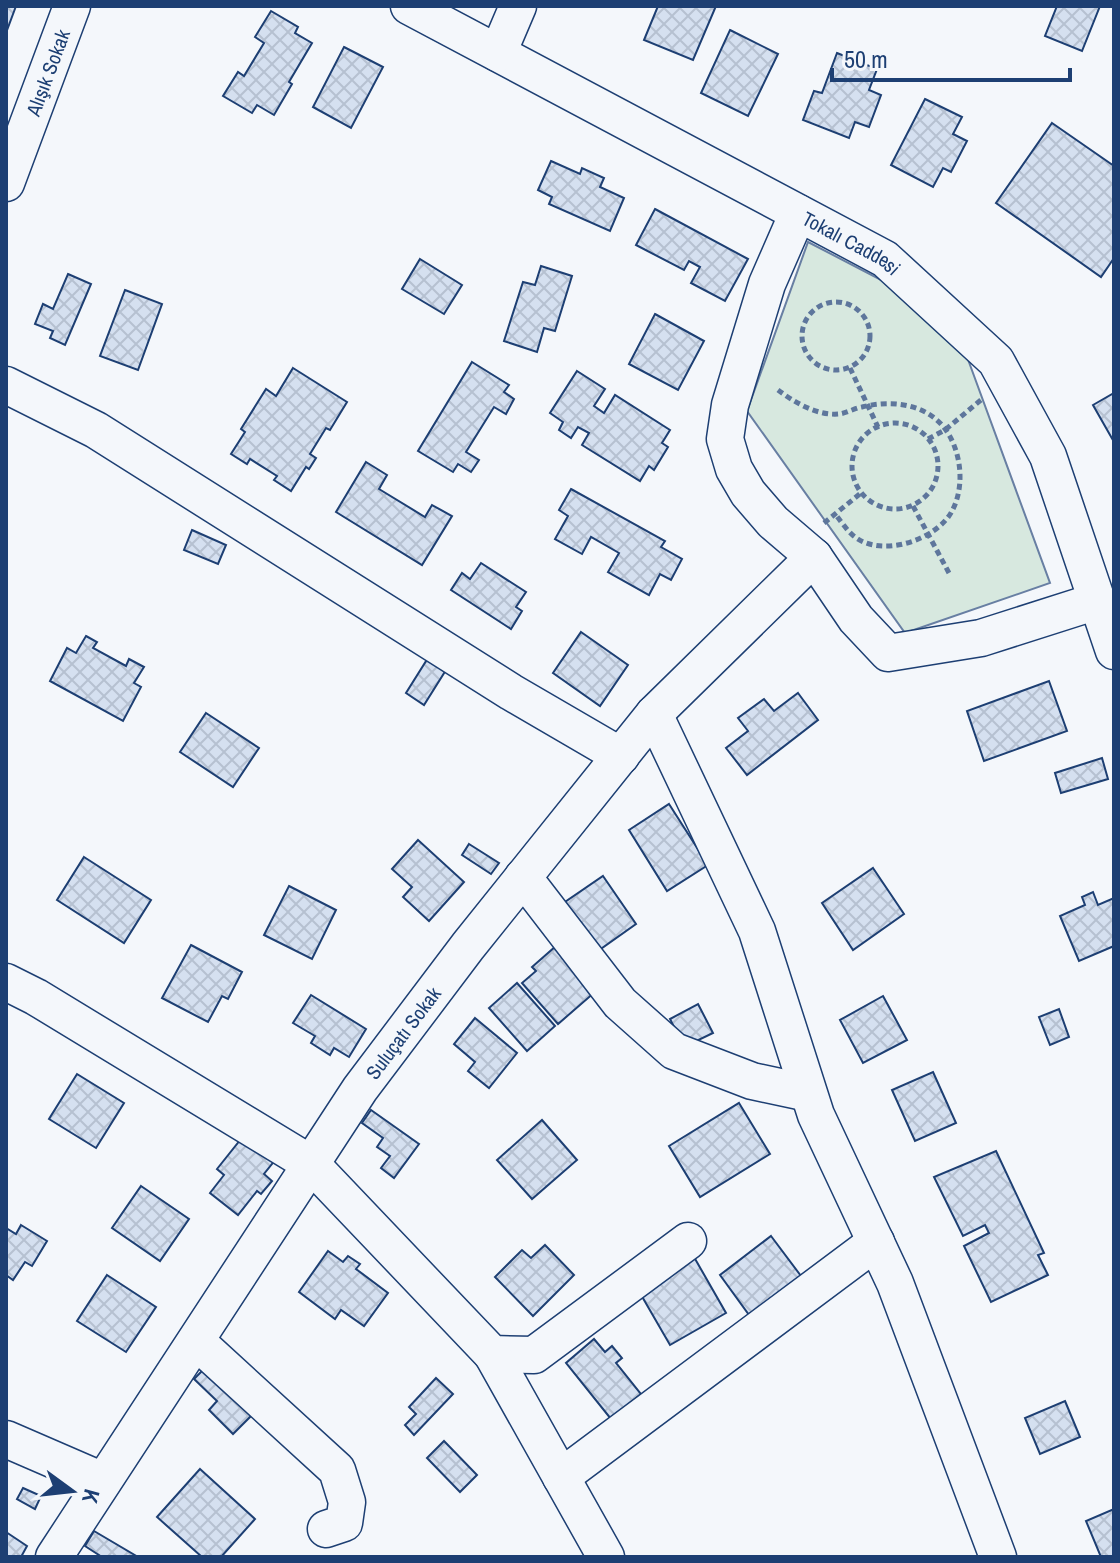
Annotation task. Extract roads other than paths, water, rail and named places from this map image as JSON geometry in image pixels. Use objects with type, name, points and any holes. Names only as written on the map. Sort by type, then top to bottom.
[{"type":"street","name":"Alışık Sokak","points":[[6,183],[72,6]]},
{"type":"street","name":"Tokalı Caddesi","points":[[409,6],[885,259],[996,361],[1048,456],[1114,651]]},
{"type":"street","points":[[498,53],[518,6]]},
{"type":"street","points":[[798,213],[767,284],[730,405],[725,439],[734,469],[748,493],[806,551],[856,619],[888,653],[981,638],[1097,601]]},
{"type":"street","points":[[6,385],[96,430],[511,692],[621,756]]},
{"type":"street","name":"Suluçatı Sokak","points":[[54,1557],[360,1089],[523,877],[654,714],[806,551]]},
{"type":"street","points":[[654,714],[757,931],[816,1115],[895,1283],[998,1557]]},
{"type":"street","points":[[523,877],[620,1003],[674,1051],[752,1081],[808,1093]]},
{"type":"street","points":[[6,982],[36,997],[311,1164],[492,1354],[606,1557]]},
{"type":"street","points":[[492,1354],[534,1355],[688,1241]]},
{"type":"street","points":[[561,1477],[876,1242]]},
{"type":"street","points":[[196,1341],[337,1470],[347,1502],[344,1523],[326,1529]]},
{"type":"street","points":[[6,1439],[103,1481]]}]
